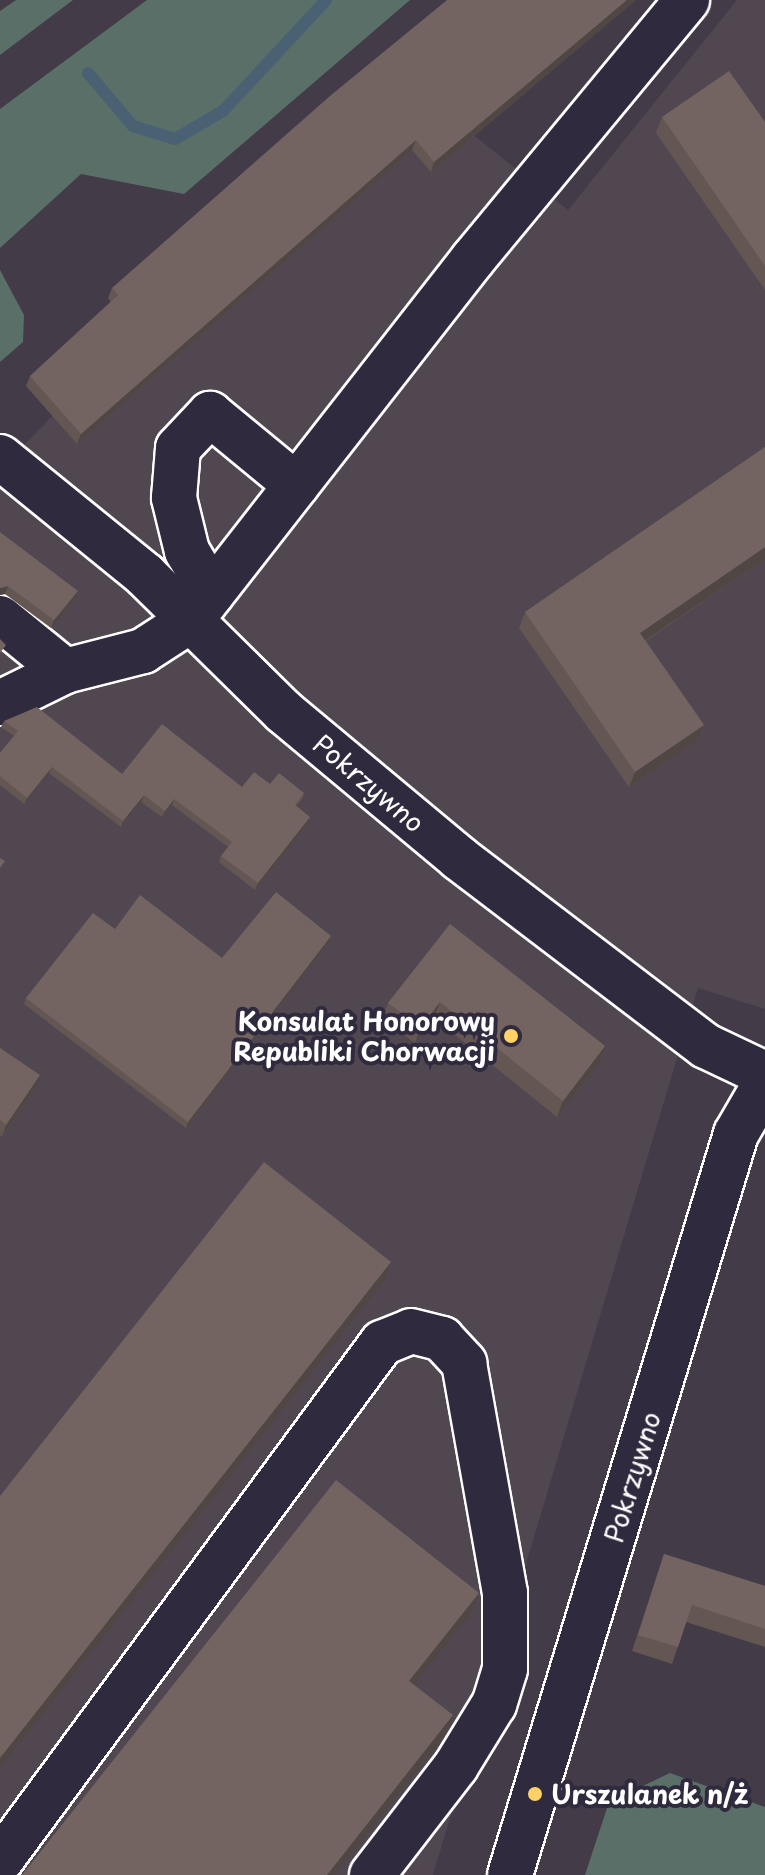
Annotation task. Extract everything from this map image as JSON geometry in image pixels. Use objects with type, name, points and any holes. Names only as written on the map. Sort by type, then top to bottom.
[{"type":"street","points":[[0,703],[65,671],[143,651],[202,606],[687,0]]},
{"type":"street","points":[[202,606],[174,498],[178,448],[210,414],[296,485]]},
{"type":"street","name":"Pokrzywno","points":[[0,457],[145,575],[202,606],[284,712],[468,865],[706,1046],[765,1074]]},
{"type":"street","points":[[0,618],[65,671]]},
{"type":"street","name":"Pokrzywno","points":[[510,1875],[736,1134],[765,1084]]},
{"type":"street","points":[[0,1861],[382,1343],[411,1331],[442,1339],[464,1363],[505,1593],[505,1669],[494,1704],[456,1766],[372,1875]]},
{"type":"shaded area","points":[[737,0],[765,0],[765,1009],[698,988],[433,1875],[0,1875],[0,470],[389,68],[568,210]]},
{"type":"green space","points":[[16,0],[73,0],[0,55],[0,11]]},
{"type":"green space","points":[[147,0],[410,0],[184,194],[81,174],[0,248],[0,109]]},
{"type":"green space","points":[[0,270],[24,315],[23,342],[0,362]]},
{"type":"green space","points":[[670,1773],[765,1807],[765,1875],[585,1875],[609,1802]]},
{"type":"building","points":[[447,0],[627,0],[434,162],[416,140],[81,434],[30,376],[118,295],[112,288],[330,96]]},
{"type":"building","points":[[729,71],[765,122],[765,266],[662,117]]},
{"type":"building","points":[[765,447],[765,547],[640,633],[704,725],[635,772],[525,612]]},
{"type":"building","points":[[0,532],[78,591],[54,620],[8,586],[0,588]]},
{"type":"building","points":[[0,639],[6,645],[0,653]]},
{"type":"building","points":[[37,707],[122,774],[162,724],[242,787],[254,772],[270,784],[279,773],[304,793],[295,805],[310,817],[258,883],[221,856],[232,842],[174,799],[165,811],[144,795],[123,821],[52,767],[27,798],[0,776],[0,753],[18,731],[4,721]]},
{"type":"building","points":[[276,892],[331,936],[188,1122],[26,998],[93,913],[115,929],[140,895],[222,958]]},
{"type":"building","points":[[450,924],[605,1046],[563,1101],[440,1002],[421,1027],[388,1003]]},
{"type":"building","points":[[0,1048],[40,1075],[6,1125],[0,1120]]},
{"type":"building","points":[[264,1162],[391,1262],[0,1758],[0,1496]]},
{"type":"building","points":[[336,1480],[479,1593],[409,1681],[453,1715],[327,1875],[22,1875]]},
{"type":"building","points":[[664,1554],[765,1586],[765,1629],[692,1605],[678,1647],[638,1635]]},
{"type":"waterway","points":[[88,73],[133,126],[175,139],[223,111],[326,0]]},
{"type":"place","name":"Konsulat Honorowy Republiki Chorwacji","points":[[511,1036]]},
{"type":"place","name":"Urszulanek n/ż","points":[[535,1794]]}]
